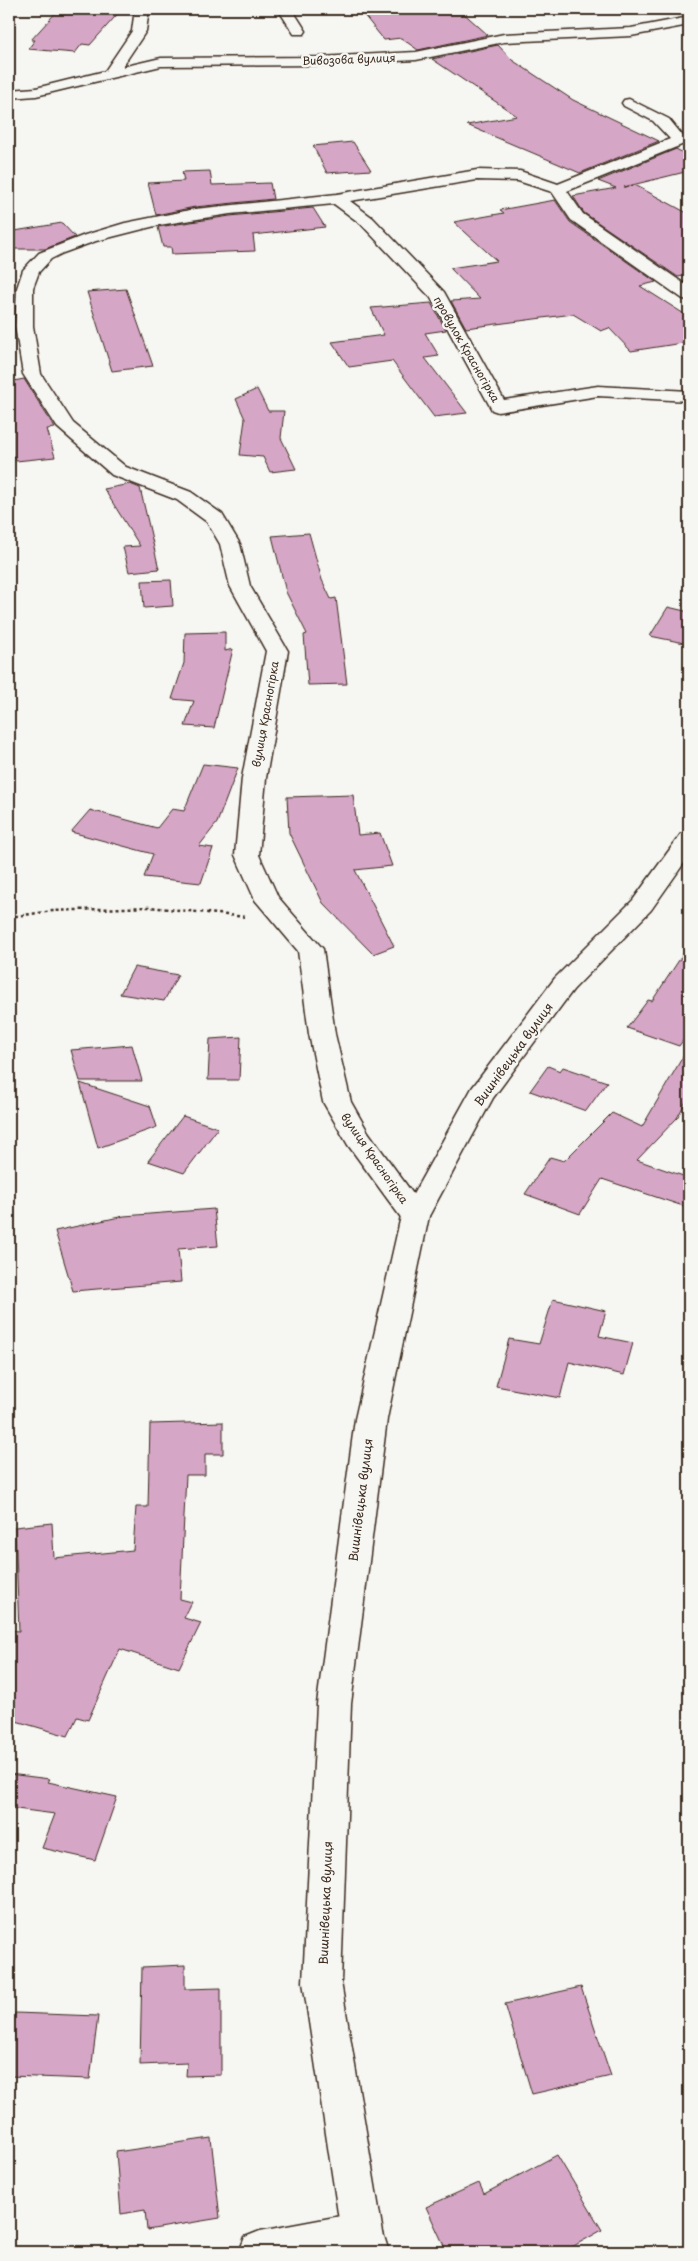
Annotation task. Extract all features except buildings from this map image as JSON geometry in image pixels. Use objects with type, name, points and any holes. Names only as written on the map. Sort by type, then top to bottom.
[{"type":"street","points":[[111,73],[139,31],[142,9]]},
{"type":"street","points":[[285,9],[299,31]]},
{"type":"street","name":"Вивозова вулиця","points":[[9,94],[36,92],[161,62],[319,60],[416,56],[504,38],[631,32],[689,22]]},
{"type":"street","points":[[558,189],[684,143],[673,129],[660,119],[629,104]]},
{"type":"street","points":[[337,198],[477,175],[501,174],[520,176],[558,189],[578,217],[689,295]]},
{"type":"street","name":"вулиця Красногірка","points":[[337,198],[228,210],[133,226],[57,250],[45,256],[31,270],[25,288],[24,326],[32,374],[66,427],[119,471],[184,496],[215,518],[230,544],[240,586],[277,651],[254,778],[247,855],[267,900],[310,949],[322,1034],[337,1102],[358,1138],[415,1216]]},
{"type":"street","name":"провулок Красногірка","points":[[337,198],[367,221],[438,296],[498,406],[598,391],[689,396]]},
{"type":"street","name":"Вишнівецька вулиця","points":[[365,2242],[322,1982],[334,1704],[371,1419],[415,1216],[482,1094],[564,984],[642,905],[689,839]]},
{"type":"street","points":[[260,2252],[365,2242]]},
{"type":"path","points":[[9,917],[53,910],[150,907],[285,921]]}]
